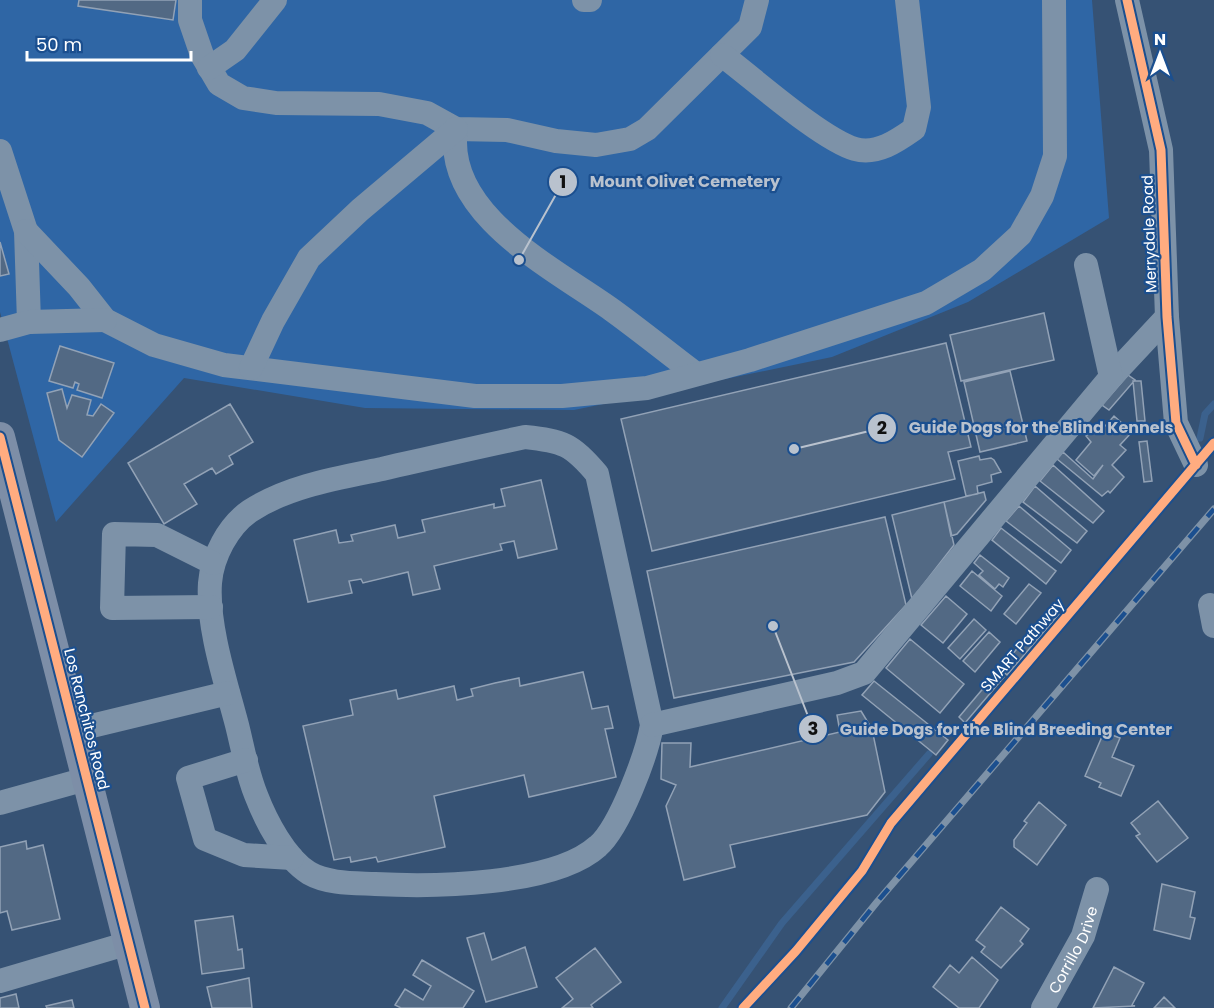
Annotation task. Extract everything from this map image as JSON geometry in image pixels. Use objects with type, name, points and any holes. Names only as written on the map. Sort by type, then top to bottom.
[{"type":"main road","name":"Los Ranchitos Road","points":[[0,437],[145,1008]]},
{"type":"street","points":[[190,0],[190,20],[209,68],[219,84],[243,98],[276,103],[379,104],[427,113],[456,129],[507,130],[556,141],[596,145],[630,139],[647,129],[670,109],[750,27],[758,0]]},
{"type":"street","points":[[209,68],[236,50],[275,0]]},
{"type":"street","points":[[584,0],[590,0]]},
{"type":"street","points":[[722,54],[828,136],[856,149],[890,146],[914,129],[920,107],[907,0]]},
{"type":"street","points":[[26,231],[80,287],[105,320],[154,345],[224,365],[475,396],[562,396],[637,389],[696,374],[926,303],[982,270],[1020,235],[1042,196],[1055,156],[1054,0]]},
{"type":"street","name":"Merrydale Road","points":[[1127,0],[1161,150],[1167,317],[1176,423],[1196,465]]},
{"type":"street","points":[[456,129],[453,148],[460,175],[476,203],[497,226],[549,269],[611,309],[696,374]]},
{"type":"street","points":[[252,368],[273,321],[309,258],[360,210],[456,129]]},
{"type":"street","points":[[0,151],[26,231],[13,327],[105,320]]},
{"type":"street","points":[[1086,265],[1111,378]]},
{"type":"street","points":[[652,725],[837,683],[864,673],[1111,378],[1167,317]]},
{"type":"street","points":[[525,437],[553,440],[578,451],[597,474],[652,725],[648,749],[625,800],[600,845],[581,858],[495,881],[438,887],[325,879],[309,873],[292,858],[261,806],[246,760],[228,693],[211,607],[213,563],[236,524],[248,512],[274,498],[345,477],[525,437]]},
{"type":"street","points":[[211,607],[112,608],[114,534],[157,535],[213,563]]},
{"type":"street","points":[[75,730],[228,693]]},
{"type":"street","points":[[246,760],[188,778],[205,839],[244,855],[292,858]]},
{"type":"street","points":[[0,803],[86,779]]},
{"type":"street","name":"Corrillo Drive","points":[[1043,1008],[1083,936],[1097,889]]},
{"type":"street","points":[[0,981],[129,943]]},
{"type":"shaded area","points":[[0,0],[1092,0],[1109,218],[968,302],[832,357],[574,410],[365,408],[184,378],[56,522],[0,312]]},
{"type":"building","points":[[79,0],[176,0],[173,20],[78,6]]},
{"type":"building","points":[[0,242],[9,274],[0,276]]},
{"type":"building","points":[[1044,313],[1054,360],[961,381],[950,335]]},
{"type":"building","points":[[946,343],[971,447],[948,452],[955,479],[652,551],[621,419]]},
{"type":"building","points":[[60,346],[114,363],[102,398],[77,390],[79,384],[75,382],[73,388],[49,381]]},
{"type":"building","points":[[1010,371],[1027,441],[980,452],[964,382]]},
{"type":"building","points":[[1128,375],[1135,380],[1109,410],[1102,405]]},
{"type":"building","points":[[1133,381],[1141,381],[1145,421],[1137,421]]},
{"type":"building","points":[[62,389],[67,408],[72,395],[91,400],[87,415],[93,416],[101,404],[114,413],[82,457],[59,440],[47,393]]},
{"type":"building","points":[[230,404],[253,442],[229,456],[233,464],[216,474],[212,468],[184,484],[197,504],[164,524],[128,463]]},
{"type":"building","points":[[1114,416],[1132,432],[1120,445],[1126,450],[1112,465],[1124,477],[1110,493],[1108,491],[1102,496],[1057,459],[1063,452],[1093,479],[1103,465],[1094,476],[1076,460],[1091,442],[1086,436],[1094,430],[1098,434]]},
{"type":"building","points":[[1147,441],[1152,481],[1144,482],[1139,442]]},
{"type":"building","points":[[979,456],[980,460],[991,458],[994,460],[1001,472],[991,475],[992,482],[977,486],[978,494],[966,496],[958,461]]},
{"type":"building","points":[[1053,465],[1104,511],[1093,523],[1040,481]]},
{"type":"building","points":[[541,480],[557,549],[518,558],[514,541],[500,544],[502,550],[434,566],[440,589],[413,595],[408,572],[363,583],[361,579],[349,581],[352,593],[308,602],[294,540],[336,530],[339,543],[353,541],[351,535],[395,525],[398,538],[425,532],[422,520],[494,504],[494,508],[505,506],[501,489]]},
{"type":"building","points":[[1035,486],[1087,531],[1077,543],[1023,502]]},
{"type":"building","points":[[984,492],[986,500],[957,534],[951,536],[944,502]]},
{"type":"building","points":[[944,502],[954,545],[912,599],[892,515]]},
{"type":"building","points":[[1019,506],[1071,550],[1061,563],[1006,521]]},
{"type":"building","points":[[885,517],[906,605],[854,662],[674,698],[647,571]]},
{"type":"building","points":[[1001,528],[1056,571],[1046,584],[992,540]]},
{"type":"building","points":[[980,555],[1009,578],[1003,587],[999,584],[995,589],[979,575],[983,571],[974,563]]},
{"type":"building","points":[[972,571],[1002,596],[991,611],[960,586]]},
{"type":"building","points":[[1029,584],[1041,593],[1016,624],[1004,614]]},
{"type":"building","points":[[946,596],[967,614],[943,643],[921,625]]},
{"type":"building","points":[[1051,608],[1059,614],[1007,675],[1000,669]]},
{"type":"building","points":[[974,619],[986,630],[960,659],[948,648]]},
{"type":"building","points":[[989,632],[1000,642],[975,672],[963,661]]},
{"type":"building","points":[[910,639],[964,684],[940,713],[886,668]]},
{"type":"building","points":[[583,672],[592,709],[608,706],[613,728],[605,729],[616,777],[529,797],[524,775],[434,796],[445,847],[378,862],[376,857],[351,862],[350,857],[334,860],[303,726],[353,715],[350,700],[396,690],[398,699],[454,686],[457,700],[473,696],[471,689],[495,683],[519,678],[520,686]]},
{"type":"building","points":[[997,672],[1004,677],[965,723],[959,717]]},
{"type":"building","points":[[874,681],[948,740],[936,755],[862,695]]},
{"type":"building","points":[[861,711],[872,729],[885,792],[867,815],[730,845],[735,867],[684,880],[666,806],[676,785],[661,779],[662,743],[691,743],[690,767],[840,732],[837,715]]},
{"type":"building","points":[[1104,732],[1120,738],[1112,757],[1134,766],[1121,796],[1099,787],[1101,783],[1085,776]]},
{"type":"building","points":[[1158,801],[1188,838],[1157,862],[1136,836],[1140,834],[1131,823]]},
{"type":"building","points":[[1039,802],[1066,825],[1037,865],[1014,847],[1014,840],[1027,823],[1024,821]]},
{"type":"building","points":[[26,841],[27,849],[43,845],[60,919],[12,930],[7,911],[0,913],[0,847]]},
{"type":"building","points":[[1162,884],[1195,892],[1190,917],[1195,918],[1190,939],[1154,930]]},
{"type":"building","points":[[1001,907],[1029,929],[1020,941],[1023,944],[1001,968],[981,952],[985,947],[976,940]]},
{"type":"building","points":[[233,916],[238,950],[242,949],[244,968],[202,974],[195,921]]},
{"type":"building","points":[[484,933],[492,960],[525,947],[537,987],[486,1002],[467,938]]},
{"type":"building","points":[[595,948],[621,982],[591,1005],[593,1008],[562,1008],[573,999],[556,978]]},
{"type":"building","points":[[972,957],[998,980],[979,1008],[959,1008],[933,987],[950,965],[959,973]]},
{"type":"building","points":[[422,960],[474,991],[463,1008],[401,1008],[395,1005],[405,989],[423,1000],[431,986],[413,975]]},
{"type":"building","points":[[1114,967],[1144,983],[1132,1005],[1135,1006],[1093,1008]]},
{"type":"building","points":[[249,978],[252,1008],[212,1008],[207,987]]},
{"type":"building","points":[[16,994],[19,1008],[0,1008],[0,998]]},
{"type":"building","points":[[1164,997],[1175,1008],[1154,1008]]},
{"type":"building","points":[[72,1000],[74,1008],[47,1008],[46,1006]]},
{"type":"waterway","points":[[1200,438],[1205,414],[1214,404]]},
{"type":"waterway","points":[[722,1008],[782,923],[929,754]]},
{"type":"railway","points":[[791,1008],[877,902],[1214,509]]},
{"type":"cycle path","points":[[1127,0],[1161,150],[1167,317],[1176,423],[1196,465]]},
{"type":"cycle path","points":[[0,437],[145,1008]]},
{"type":"cycle path","name":"SMART Pathway","points":[[743,1008],[796,951],[862,871],[891,823],[1214,443]]},
{"type":"place","name":"Mount Olivet Cemetery","points":[[519,260]]},
{"type":"place","name":"Guide Dogs for the Blind Kennels","points":[[794,449]]},
{"type":"place","name":"Guide Dogs for the Blind Breeding Center","points":[[773,626]]}]
